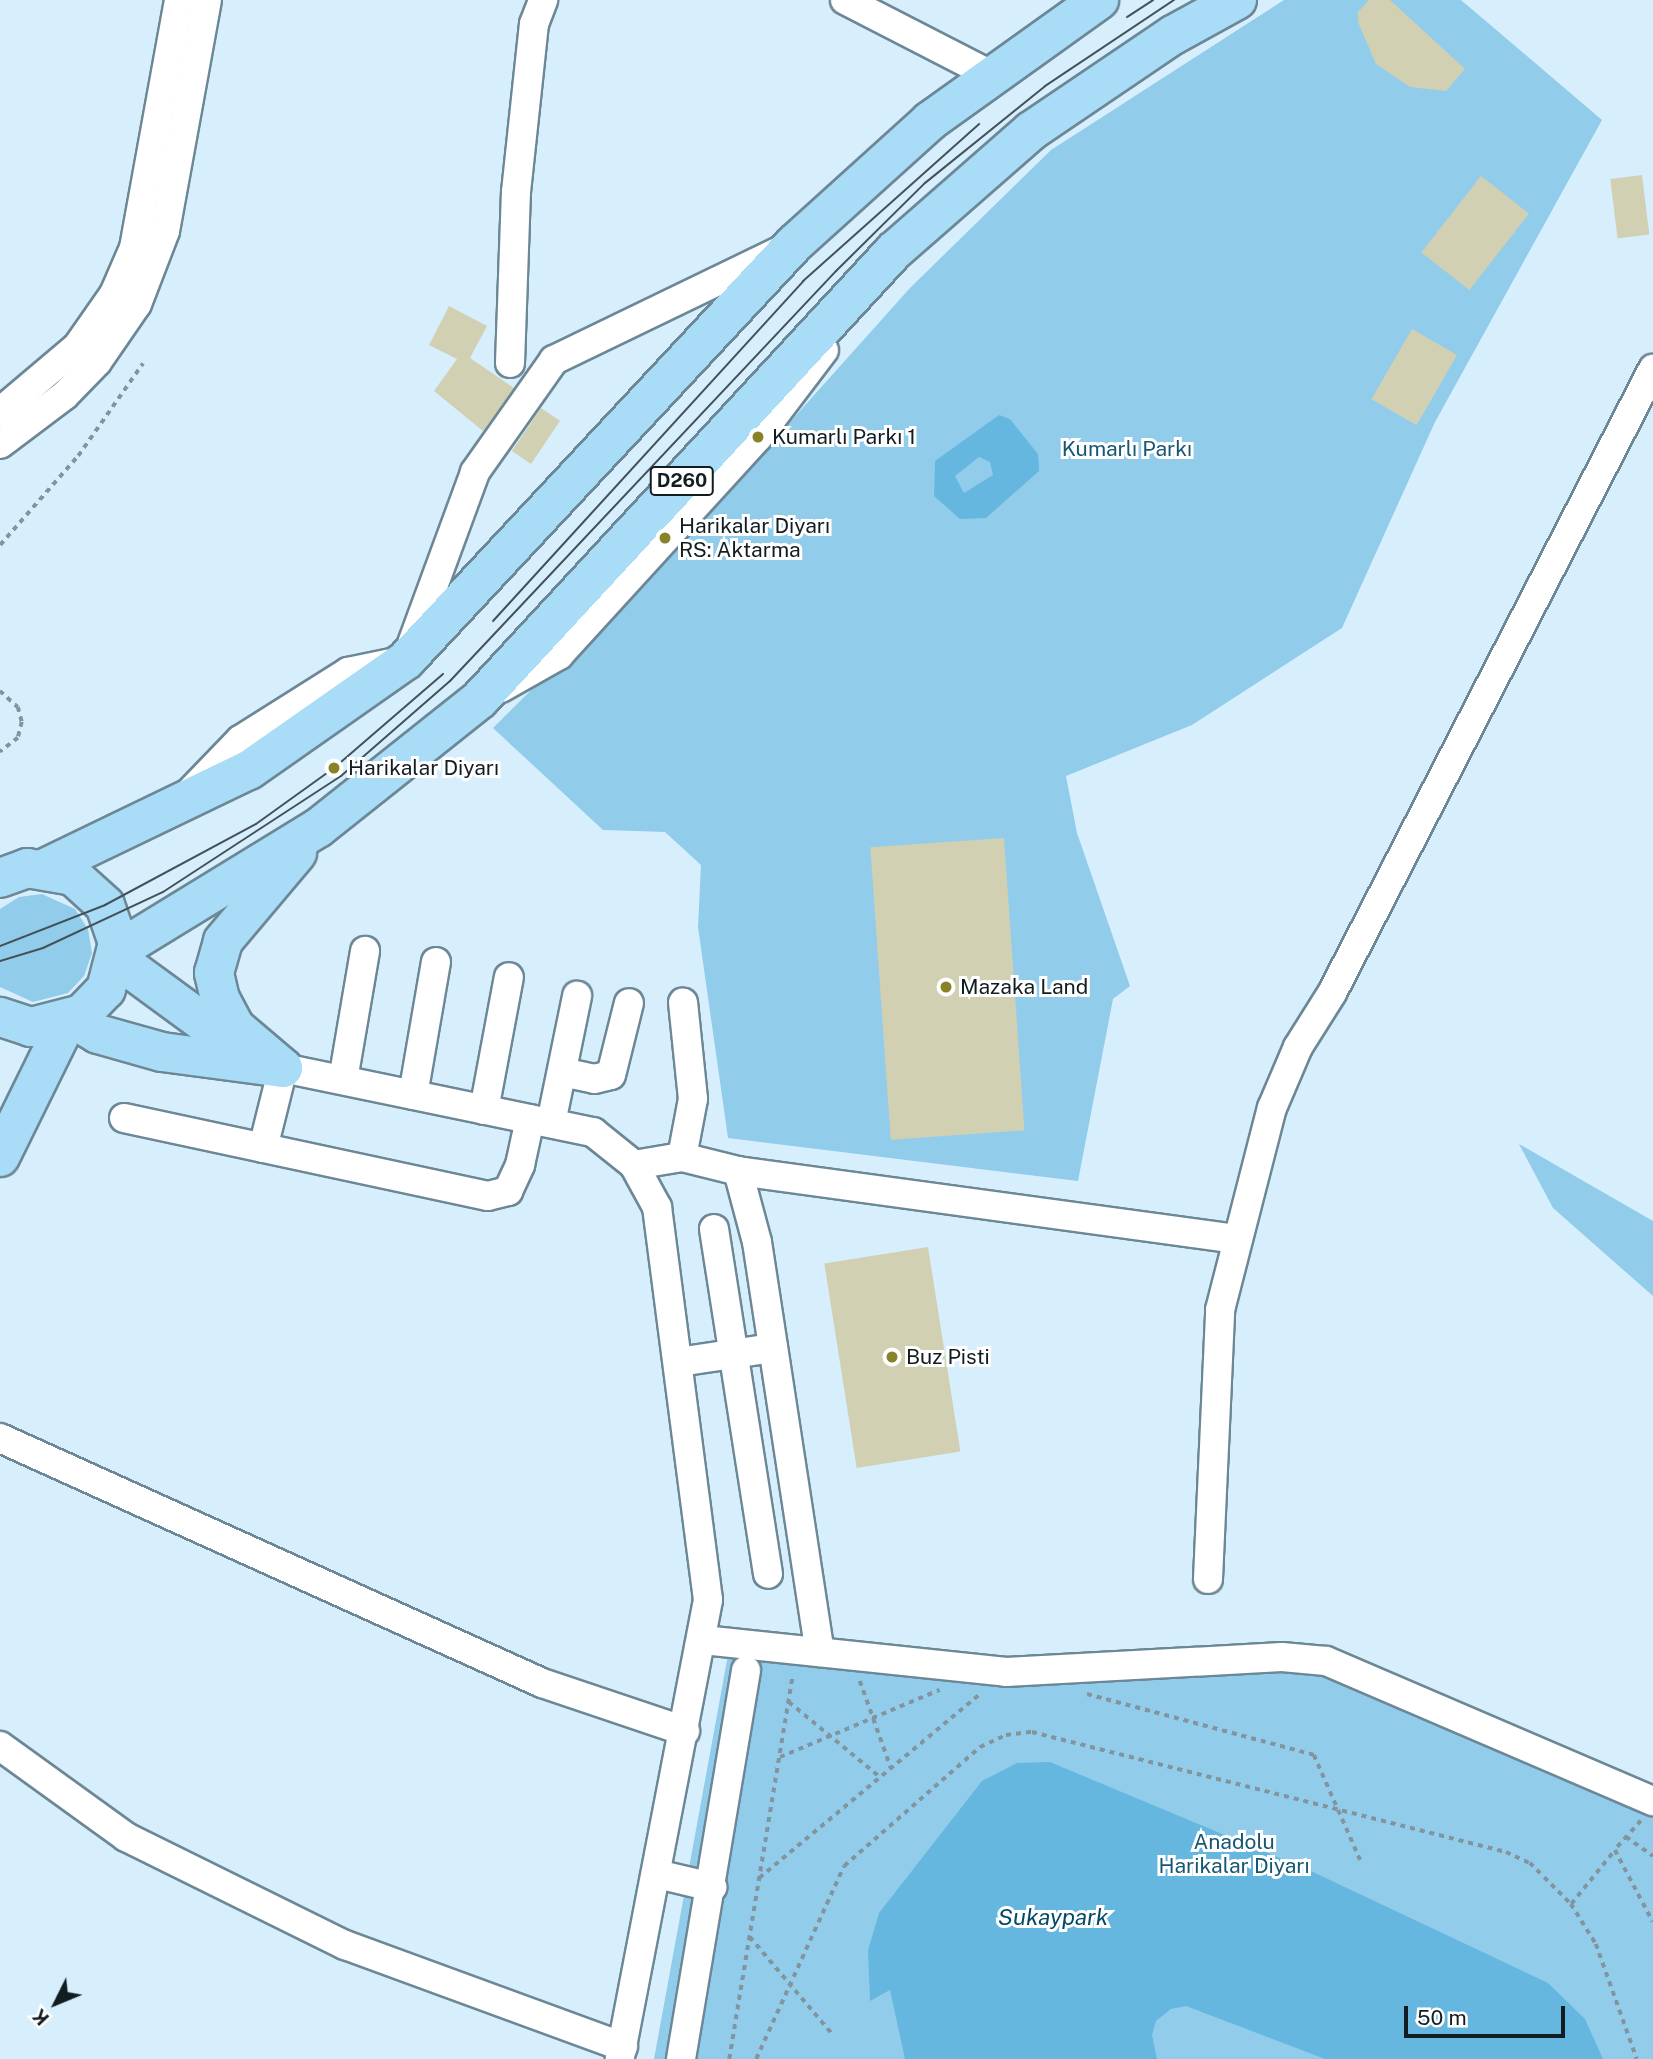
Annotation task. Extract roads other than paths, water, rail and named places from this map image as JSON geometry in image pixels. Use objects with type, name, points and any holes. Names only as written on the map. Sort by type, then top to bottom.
[{"type":"highway","points":[[0,878],[45,868],[249,771],[406,660],[794,244],[930,121],[1099,0]]},
{"type":"highway","name":"D260","points":[[117,955],[318,828],[480,699],[866,282],[1031,131],[1173,35],[1237,0]]},
{"type":"highway","points":[[283,1068],[249,1043],[227,1014],[216,986],[215,962],[223,941],[318,828]]},
{"type":"highway","points":[[0,1157],[69,1021],[106,989],[117,955],[111,915],[96,893],[73,876],[45,868]]},
{"type":"highway","points":[[117,955],[215,1036],[283,1068]]},
{"type":"highway","points":[[0,1017],[31,1027],[69,1021],[98,1034],[151,1049],[283,1068]]},
{"type":"street","points":[[0,412],[77,347],[114,294],[134,248],[178,0]]},
{"type":"street","points":[[0,444],[65,395],[97,362],[137,304],[167,220],[207,0]]},
{"type":"street","points":[[510,363],[516,192],[534,24],[543,0]]},
{"type":"street","points":[[845,0],[993,76]]},
{"type":"street","points":[[406,660],[474,472],[554,360],[794,244]]},
{"type":"street","points":[[1208,1579],[1220,1310],[1236,1239],[1283,1076],[1332,993],[1653,369]]},
{"type":"street","points":[[342,1080],[365,951]]},
{"type":"street","points":[[413,1095],[436,962]]},
{"type":"street","points":[[484,1110],[509,977]]},
{"type":"street","points":[[124,1118],[488,1196],[508,1191],[562,1072],[577,996]]},
{"type":"street","points":[[562,1072],[594,1079],[611,1075],[629,1003]]},
{"type":"street","points":[[682,1157],[692,1099],[683,1003]]},
{"type":"street","points":[[0,1746],[126,1837],[345,1945],[622,2053],[703,1640],[708,1600],[661,1223],[634,1165],[593,1132],[283,1068],[263,1148]]},
{"type":"street","points":[[634,1165],[682,1157],[738,1171],[1236,1239]]},
{"type":"street","points":[[738,1171],[757,1242],[820,1652]]},
{"type":"street","points":[[714,1229],[768,1574]]},
{"type":"street","points":[[678,1362],[773,1348]]},
{"type":"street","points":[[0,1437],[529,1678],[685,1731]]},
{"type":"street","points":[[703,1640],[996,1671],[1282,1657],[1326,1661],[1653,1801]]},
{"type":"street","points":[[681,2059],[712,1887],[746,1670]]},
{"type":"street","points":[[657,1874],[712,1887]]},
{"type":"water","points":[[999,415],[1010,419],[1038,454],[1039,471],[986,518],[960,519],[934,496],[935,461]],"holes":[[[979,457],[990,462],[993,475],[964,493],[955,476]]]},
{"type":"water","name":"Sukaypark","points":[[1050,1762],[1313,1872],[1548,1983],[1585,2019],[1603,2059],[1325,2059],[1186,2006],[1171,2009],[1156,2021],[1152,2035],[1157,2059],[905,2059],[890,1990],[870,2001],[868,1950],[879,1913],[982,1781],[1017,1763]]},
{"type":"tram line","points":[[1127,17],[1153,0]]},
{"type":"tram line","points":[[0,961],[43,948],[163,892],[341,776],[450,681],[836,271],[925,183],[1045,86],[1174,0]]},
{"type":"tram line","points":[[493,621],[803,281],[979,124]]},
{"type":"tram line","points":[[0,946],[105,905],[256,824],[334,768],[443,674]]},
{"type":"place","name":"Kumarlı Parkı 1","points":[[758,437]]},
{"type":"place","name":"Harikalar Diyarı RS: Aktarma","points":[[665,538]]},
{"type":"place","name":"Harikalar Diyarı","points":[[334,768]]},
{"type":"place","name":"Mazaka Land","points":[[946,987]]},
{"type":"place","name":"Buz Pisti","points":[[892,1357]]},
{"type":"park label","name":"Kumarlı Parkı","points":[[1127,449]]},
{"type":"park label","name":"Anadolu Harikalar Diyarı","points":[[1234,1854]]}]
